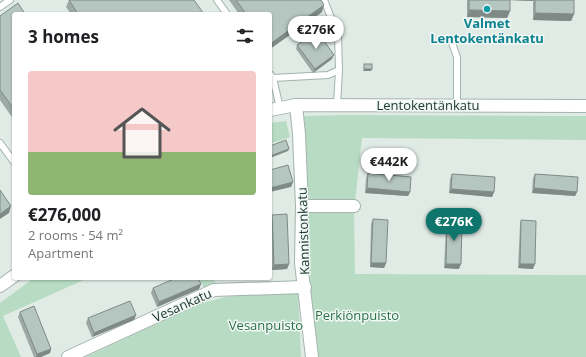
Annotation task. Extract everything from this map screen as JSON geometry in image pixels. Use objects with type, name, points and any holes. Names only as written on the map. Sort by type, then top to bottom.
[{"type":"street","name":"Lentokentänkatu","points":[[275,109],[296,105],[586,106]]},
{"type":"street","name":"Kannistonkatu","points":[[296,105],[299,134],[302,206],[301,262],[305,286],[312,357]]},
{"type":"street","points":[[302,206],[354,206]]},
{"type":"street","points":[[0,286],[12,277]]},
{"type":"street","name":"Vesankatu","points":[[68,357],[214,290],[305,286]]},
{"type":"lane","points":[[0,7],[10,0]]},
{"type":"lane","points":[[217,0],[226,12]]},
{"type":"lane","points":[[324,0],[338,35],[339,70],[337,105]]},
{"type":"lane","points":[[452,43],[457,57],[457,106]]},
{"type":"lane","points":[[275,109],[272,76],[328,75],[339,70]]},
{"type":"lane","points":[[0,143],[12,159]]},
{"type":"green space","points":[[303,116],[586,116],[586,140],[362,138],[355,202],[316,202],[307,198]]},
{"type":"green space","points":[[286,121],[290,137],[272,143],[272,123]]},
{"type":"green space","name":"Perkiönpuisto","points":[[354,210],[355,274],[586,275],[586,357],[318,357],[311,297],[308,212]]},
{"type":"green space","points":[[31,280],[84,280],[3,316],[21,357],[0,357],[0,303]]},
{"type":"green space","points":[[200,280],[214,280],[216,284],[204,288]]},
{"type":"green space","name":"Vesanpuisto","points":[[298,291],[301,357],[86,357],[199,304],[225,297]]},
{"type":"building","points":[[69,0],[194,0],[203,12],[77,12]]},
{"type":"building","points":[[236,0],[321,0],[324,5],[272,43],[272,12],[245,12]]},
{"type":"building","points":[[469,0],[510,0],[510,11],[469,10]]},
{"type":"building","points":[[535,0],[574,0],[574,14],[535,13]]},
{"type":"building","points":[[18,3],[24,12],[12,12],[12,106],[0,90],[0,16]]},
{"type":"building","points":[[317,31],[334,55],[315,69],[297,45]]},
{"type":"building","points":[[364,64],[372,64],[372,69],[364,69]]},
{"type":"building","points":[[286,140],[289,149],[272,155],[272,145]]},
{"type":"building","points":[[288,165],[293,182],[272,187],[272,169]]},
{"type":"building","points":[[368,173],[411,177],[410,192],[367,188]]},
{"type":"building","points":[[452,174],[495,177],[494,192],[451,189]]},
{"type":"building","points":[[535,174],[578,177],[577,192],[534,188]]},
{"type":"building","points":[[0,190],[11,206],[0,214]]},
{"type":"building","points":[[287,214],[289,264],[274,265],[272,215]]},
{"type":"building","points":[[373,219],[388,220],[386,263],[371,263]]},
{"type":"building","points":[[447,220],[462,221],[461,264],[446,264]]},
{"type":"building","points":[[521,220],[536,221],[535,264],[520,264]]},
{"type":"building","points":[[171,280],[199,280],[201,284],[159,302],[153,288]]},
{"type":"building","points":[[130,301],[136,315],[94,333],[88,318]]},
{"type":"building","points":[[34,306],[51,349],[37,354],[20,312]]},
{"type":"place","name":"Valmet Lentokentänkatu","points":[[487,9]]}]
